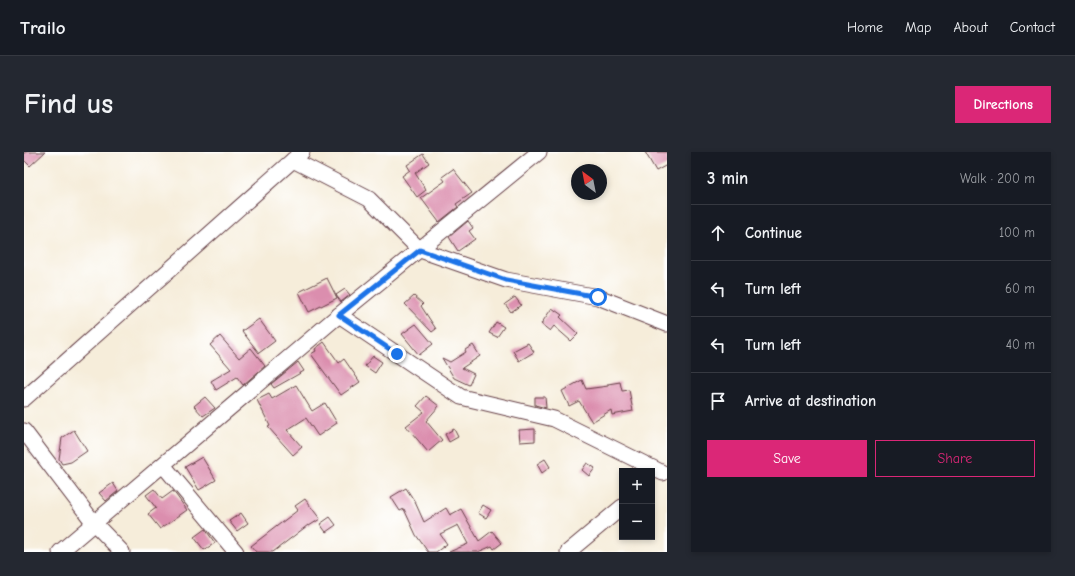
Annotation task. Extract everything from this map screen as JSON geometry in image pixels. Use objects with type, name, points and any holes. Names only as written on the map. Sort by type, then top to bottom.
[{"type":"street","points":[[60,552],[339,315],[539,152]]},
{"type":"street","points":[[24,399],[298,156],[369,199],[420,250],[506,280],[598,297],[667,324]]},
{"type":"street","points":[[339,315],[461,397],[554,420],[661,474]]},
{"type":"street","points":[[24,431],[94,523],[122,552]]},
{"type":"street","points":[[163,464],[236,552]]},
{"type":"street","points":[[568,552],[619,510]]},
{"type":"building","points":[[24,152],[45,152],[30,166],[24,160]]},
{"type":"building","points":[[645,152],[667,152],[667,165],[656,171]]},
{"type":"building","points":[[423,154],[429,163],[415,173],[426,190],[417,197],[402,176],[410,170],[407,165]]},
{"type":"building","points":[[453,169],[472,193],[456,204],[458,207],[439,222],[421,198],[445,181],[442,177]]},
{"type":"building","points":[[468,221],[473,228],[469,231],[475,239],[458,251],[449,237]]},
{"type":"building","points":[[327,278],[337,298],[309,312],[299,292]]},
{"type":"building","points":[[345,289],[350,295],[341,302],[336,295]]},
{"type":"building","points":[[414,296],[423,304],[421,306],[436,329],[432,332],[405,304]]},
{"type":"building","points":[[515,297],[521,305],[511,312],[505,304]]},
{"type":"building","points":[[552,308],[562,315],[560,317],[578,334],[571,341],[554,326],[550,331],[541,324]]},
{"type":"building","points":[[259,319],[275,341],[259,353],[242,331]]},
{"type":"building","points":[[496,322],[504,327],[497,337],[489,333]]},
{"type":"building","points":[[416,324],[433,344],[419,355],[402,334]]},
{"type":"building","points":[[220,336],[239,358],[251,348],[265,366],[243,385],[237,377],[216,390],[211,381],[231,369],[210,345]]},
{"type":"building","points":[[324,342],[339,363],[344,359],[360,382],[341,395],[311,354]]},
{"type":"building","points":[[528,343],[534,352],[519,361],[513,351]]},
{"type":"building","points":[[473,345],[480,356],[462,368],[474,374],[469,385],[454,378],[442,358],[450,362],[466,352],[465,350]]},
{"type":"building","points":[[373,356],[382,362],[375,373],[365,366]]},
{"type":"building","points":[[298,362],[304,371],[274,388],[271,384]]},
{"type":"building","points":[[582,380],[586,389],[608,386],[608,384],[620,382],[622,391],[629,390],[633,411],[612,415],[611,410],[592,422],[579,401],[569,406],[562,391]]},
{"type":"building","points":[[296,385],[312,411],[325,403],[337,423],[318,436],[306,418],[287,430],[302,447],[293,455],[268,427],[270,426],[257,400],[269,394],[272,399]]},
{"type":"building","points":[[426,396],[439,406],[426,421],[442,440],[428,452],[406,426],[424,412],[417,406]]},
{"type":"building","points":[[205,397],[215,408],[203,416],[194,406]]},
{"type":"building","points":[[535,397],[545,397],[546,408],[535,405]]},
{"type":"building","points":[[454,429],[458,437],[449,442],[445,434]]},
{"type":"building","points":[[535,429],[535,441],[520,442],[519,430]]},
{"type":"building","points":[[74,430],[87,451],[71,462],[62,464],[59,459],[62,438]]},
{"type":"building","points":[[202,457],[216,480],[199,490],[185,467]]},
{"type":"building","points":[[545,459],[550,467],[542,473],[537,464]]},
{"type":"building","points":[[587,463],[595,468],[589,476],[582,470]]},
{"type":"building","points":[[113,483],[118,491],[106,501],[99,493]]},
{"type":"building","points":[[406,488],[415,502],[424,522],[446,508],[450,515],[461,509],[479,541],[492,531],[502,543],[494,549],[492,546],[478,552],[449,552],[468,544],[458,525],[440,534],[447,544],[436,552],[428,552],[416,535],[404,509],[400,511],[391,497]]},
{"type":"building","points":[[154,489],[162,499],[173,491],[187,510],[160,529],[148,514],[156,508],[146,495]]},
{"type":"building","points":[[305,499],[320,519],[309,526],[308,525],[273,552],[256,552],[251,546],[298,510],[295,506]]},
{"type":"building","points":[[483,505],[491,510],[486,518],[478,513]]},
{"type":"building","points":[[241,513],[248,523],[237,531],[229,521]]},
{"type":"building","points":[[330,517],[336,525],[326,532],[320,524]]},
{"type":"building","points":[[205,529],[215,543],[204,550],[194,537]]},
{"type":"route","points":[[397,354],[339,315],[420,250],[506,280],[598,297]]}]
